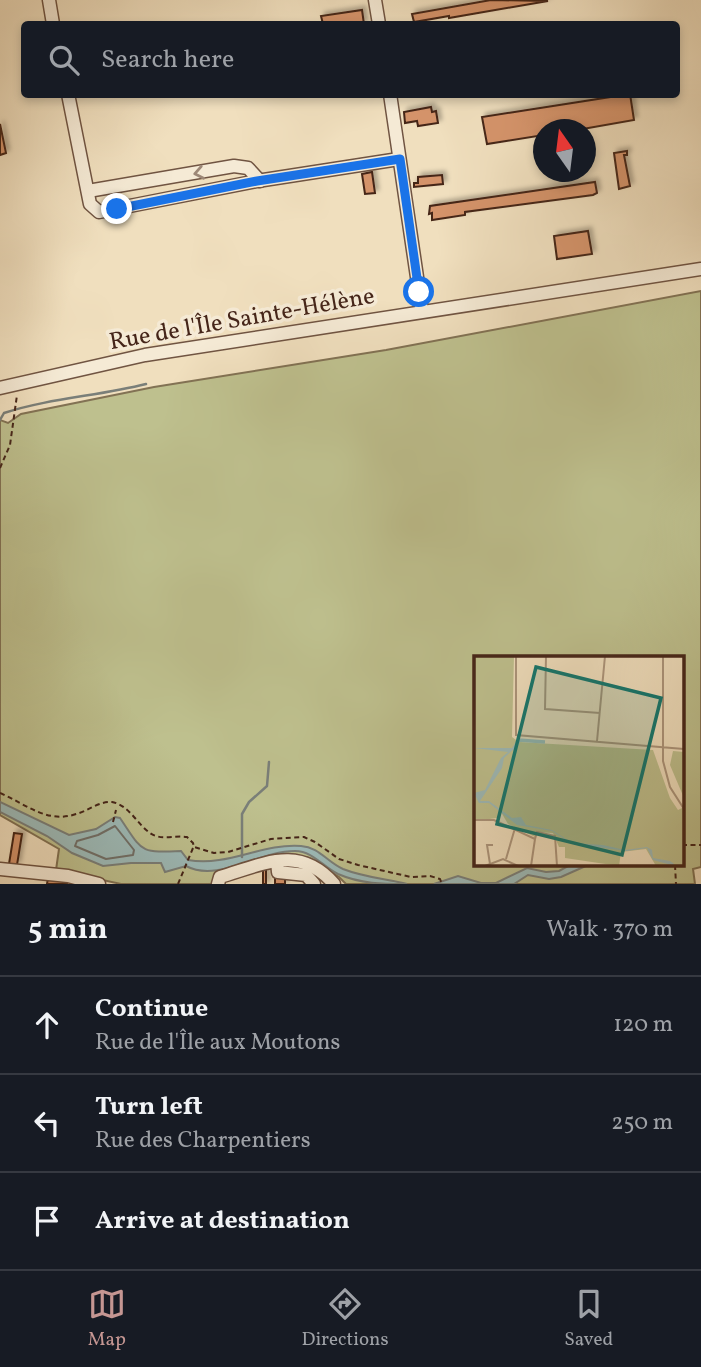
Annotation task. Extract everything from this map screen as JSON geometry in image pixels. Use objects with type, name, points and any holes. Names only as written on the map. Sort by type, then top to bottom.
[{"type":"street","points":[[49,0],[52,21]]},
{"type":"street","points":[[375,0],[378,21]]},
{"type":"street","points":[[69,98],[90,204],[99,212],[260,181],[400,159]]},
{"type":"street","points":[[391,98],[422,311]]},
{"type":"street","points":[[88,191],[234,166],[248,168],[260,181]]},
{"type":"street","name":"Rue de l'Île Sainte-Hélène","points":[[0,388],[145,355],[701,269]]},
{"type":"street","points":[[277,861],[278,872],[306,875],[314,884]]},
{"type":"street","points":[[218,884],[220,877],[277,861],[303,861],[323,872],[334,884]]},
{"type":"street","points":[[0,869],[68,876],[97,884]]},
{"type":"path","points":[[0,468],[10,445],[16,398]]},
{"type":"path","points":[[0,793],[56,818],[77,814],[103,803],[116,803],[132,814],[150,833],[187,837],[194,847]]},
{"type":"path","points":[[113,822],[116,810]]},
{"type":"path","points":[[194,847],[214,852],[239,850],[271,839],[304,837],[316,842],[339,859],[411,877],[430,876],[440,879],[442,884]]},
{"type":"path","points":[[178,884],[194,847]]},
{"type":"path","points":[[675,866],[676,884]]},
{"type":"green space","points":[[701,291],[701,867],[693,869],[695,884],[346,884],[307,857],[273,857],[215,884],[121,884],[56,870],[59,849],[0,815],[0,420],[8,423],[21,414],[154,387],[386,350]]},
{"type":"water","points":[[0,802],[69,835],[96,829],[115,817],[120,818],[143,848],[181,851],[188,860],[217,860],[273,848],[301,846],[313,849],[337,866],[351,872],[407,884],[355,880],[333,871],[307,854],[295,851],[281,852],[211,871],[186,866],[165,872],[161,863],[103,866],[72,853],[47,836],[0,812]]},
{"type":"water","points":[[568,866],[586,866],[561,877],[549,879],[528,875],[514,884],[434,884],[458,876],[481,883],[496,883],[527,868],[546,872],[559,871]]},
{"type":"building","points":[[491,0],[548,1],[420,21],[414,21],[412,14]]},
{"type":"building","points":[[362,10],[364,21],[322,21],[321,16]]},
{"type":"building","points":[[604,98],[631,98],[634,120],[596,127],[596,119],[533,119],[533,137],[487,144],[482,117]]},
{"type":"building","points":[[431,107],[432,112],[436,111],[438,123],[418,126],[417,121],[405,123],[404,112]]},
{"type":"building","points":[[0,124],[6,153],[0,155]]},
{"type":"building","points":[[627,151],[627,155],[624,155],[630,186],[619,189],[614,153]]},
{"type":"building","points":[[372,172],[375,193],[365,194],[362,174]]},
{"type":"building","points":[[442,175],[443,184],[414,187],[414,183],[418,183],[418,177]]},
{"type":"building","points":[[595,182],[597,193],[465,212],[465,215],[432,220],[432,213],[429,214],[430,206]]},
{"type":"building","points":[[588,231],[592,254],[557,259],[554,236]]},
{"type":"building","points":[[14,833],[22,834],[17,865],[9,864]]},
{"type":"building","points":[[266,867],[266,884],[263,884],[263,868]]},
{"type":"building","points":[[275,877],[285,878],[285,884],[275,884]]},
{"type":"building","points":[[48,878],[67,881],[67,884],[47,884]]},
{"type":"waterway","points":[[0,420],[4,413],[21,408],[146,384]]},
{"type":"waterway","points":[[242,857],[242,814],[249,802],[267,786],[269,762]]},
{"type":"route","points":[[117,209],[257,181],[400,159],[419,292]]}]
